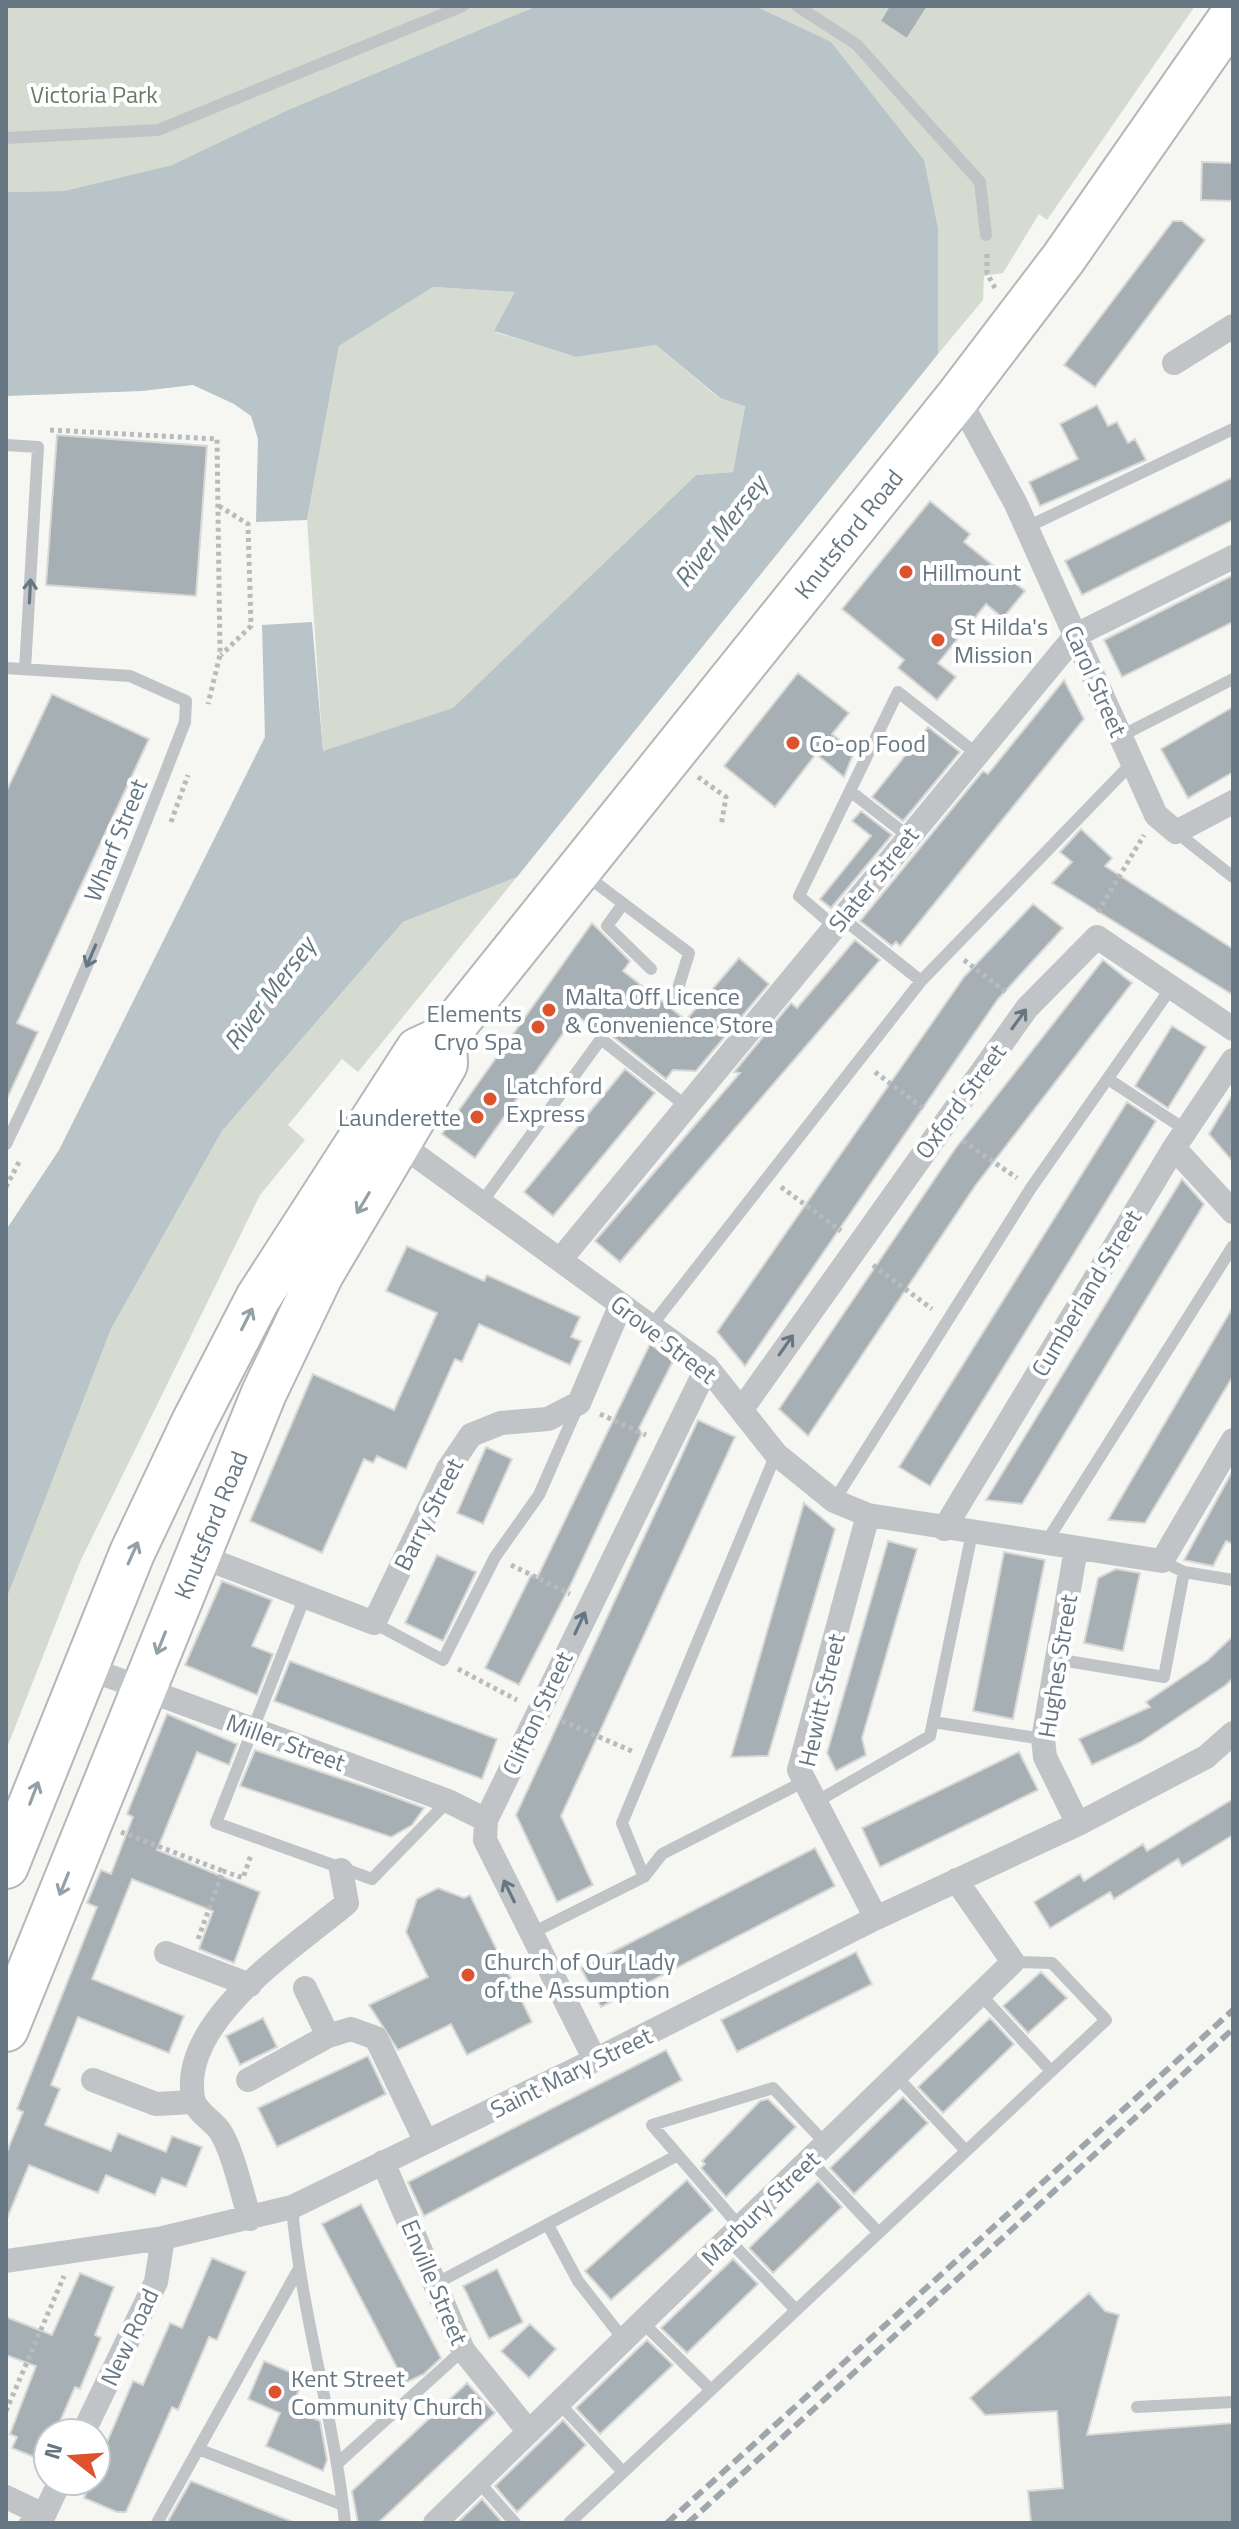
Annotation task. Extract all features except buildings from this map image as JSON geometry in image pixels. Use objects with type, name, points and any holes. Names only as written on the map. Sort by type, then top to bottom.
[{"type":"highway","name":"Knutsford Road","points":[[6,1866],[132,1553],[258,1298],[418,1050],[444,1038],[958,397],[1225,41]]},
{"type":"highway","name":"Knutsford Road","points":[[6,2029],[264,1393],[321,1274],[445,1064],[444,1038]]},
{"type":"street","points":[[1174,363],[1233,326]]},
{"type":"street","name":"Carol Street","points":[[958,397],[984,441],[1076,635],[1156,815],[1176,832]]},
{"type":"street","name":"Slater Street","points":[[560,1260],[1076,635],[1233,557]]},
{"type":"street","points":[[1176,832],[1233,802]]},
{"type":"street","points":[[1097,937],[1233,1029]]},
{"type":"street","name":"Oxford Street","points":[[742,1409],[1027,1008],[1097,937]]},
{"type":"street","name":"Cumberland Street","points":[[944,1529],[1180,1139],[1233,1060]]},
{"type":"street","points":[[1180,1139],[1233,1212]]},
{"type":"street","name":"Grove Street","points":[[399,1143],[707,1367],[776,1454],[834,1501],[868,1515],[944,1529],[1162,1561]]},
{"type":"street","points":[[579,1403],[621,1304]]},
{"type":"street","name":"Clifton Street","points":[[486,1820],[589,1603],[707,1367]]},
{"type":"street","name":"Barry Street","points":[[374,1623],[448,1469],[471,1435],[501,1423],[548,1419],[579,1403]]},
{"type":"street","points":[[1162,1561],[1233,1440]]},
{"type":"street","name":"Hewitt Street","points":[[868,1515],[799,1770],[876,1918]]},
{"type":"street","name":"Hughes Street","points":[[1076,1549],[1043,1739],[1045,1757],[1078,1824]]},
{"type":"street","points":[[197,1555],[306,1594],[374,1623]]},
{"type":"street","name":"Miller Street","points":[[84,1667],[448,1801],[486,1820]]},
{"type":"street","name":"Saint Mary Street","points":[[6,2261],[163,2238],[292,2207],[595,2060],[876,1918],[1078,1824],[1206,1757],[1233,1733]]},
{"type":"street","points":[[486,1820],[485,1840],[595,2060]]},
{"type":"street","points":[[250,2219],[221,2133],[193,2102],[192,2076],[197,2051],[214,2022],[250,1985],[347,1903],[341,1870]]},
{"type":"street","points":[[956,1880],[1013,1962]]},
{"type":"street","points":[[177,1958],[250,1985]]},
{"type":"street","name":"Marbury Street","points":[[435,2523],[1013,1962]]},
{"type":"street","points":[[305,1988],[328,2036]]},
{"type":"street","points":[[248,2080],[328,2036],[351,2029],[376,2038],[426,2142]]},
{"type":"street","points":[[93,2080],[156,2104],[193,2102]]},
{"type":"street","name":"Enville Street","points":[[383,2162],[463,2350],[529,2432]]},
{"type":"street","name":"New Road","points":[[91,2417],[156,2282],[163,2238]]},
{"type":"street","points":[[6,2497],[37,2519],[50,2497]]},
{"type":"lane","points":[[6,138],[158,130],[463,6]]},
{"type":"lane","points":[[797,6],[856,44],[980,182],[986,235]]},
{"type":"lane","points":[[1025,528],[1233,429]]},
{"type":"lane","points":[[6,445],[38,447],[25,669]]},
{"type":"lane","name":"Wharf Street","points":[[6,668],[130,676],[186,701],[185,722],[139,841],[64,1020],[6,1144]]},
{"type":"lane","points":[[1119,737],[1233,679]]},
{"type":"lane","points":[[921,981],[799,896],[898,692],[977,754]]},
{"type":"lane","points":[[652,1325],[921,981],[1132,763]]},
{"type":"lane","points":[[850,791],[908,836]]},
{"type":"lane","points":[[1176,832],[1233,877]]},
{"type":"lane","points":[[579,870],[689,953],[675,998]]},
{"type":"lane","points":[[623,904],[607,926],[651,969]]},
{"type":"lane","points":[[834,1501],[1031,1188],[1171,988]]},
{"type":"lane","points":[[482,1202],[601,1039],[686,1106]]},
{"type":"lane","points":[[1108,1079],[1180,1139]]},
{"type":"lane","points":[[1045,1544],[1233,1246]]},
{"type":"lane","points":[[374,1623],[443,1660],[495,1557],[539,1495],[579,1403]]},
{"type":"lane","points":[[644,1877],[622,1823],[776,1454]]},
{"type":"lane","points":[[530,1934],[644,1877],[662,1854],[930,1736],[972,1533]]},
{"type":"lane","points":[[1162,1561],[1184,1572],[1233,1580]]},
{"type":"lane","points":[[1055,1659],[1164,1677],[1184,1572]]},
{"type":"lane","points":[[306,1594],[216,1823],[372,1879],[448,1801]]},
{"type":"lane","points":[[933,1722],[1043,1739]]},
{"type":"lane","points":[[569,2523],[1106,2020],[1052,1963],[1013,1962]]},
{"type":"lane","points":[[980,1994],[1051,2071]]},
{"type":"lane","points":[[896,2076],[966,2151]]},
{"type":"lane","points":[[796,2310],[652,2125],[773,2088],[879,2233]]},
{"type":"lane","points":[[435,2284],[678,2155]]},
{"type":"lane","points":[[292,2207],[297,2272],[339,2462],[345,2523]]},
{"type":"lane","points":[[548,2225],[578,2281],[624,2340]]},
{"type":"lane","points":[[157,2523],[297,2272]]},
{"type":"lane","points":[[642,2322],[711,2390]]},
{"type":"lane","points":[[339,2462],[463,2350]]},
{"type":"lane","points":[[1137,2407],[1233,2402]]},
{"type":"lane","points":[[559,2403],[623,2472]]},
{"type":"lane","points":[[198,2449],[343,2505]]},
{"type":"lane","points":[[478,2481],[515,2523]]},
{"type":"path","points":[[987,256],[987,273],[997,291]]},
{"type":"path","points":[[41,429],[217,439],[220,655],[207,709]]},
{"type":"path","points":[[218,506],[248,524],[251,626],[220,655]]},
{"type":"path","points":[[694,774],[726,797],[721,826]]},
{"type":"path","points":[[1097,937],[1097,914],[1156,815]]},
{"type":"path","points":[[951,950],[1027,1008]]},
{"type":"path","points":[[766,1176],[949,1321]]},
{"type":"path","points":[[579,1403],[669,1443]]},
{"type":"path","points":[[495,1557],[589,1603]]},
{"type":"path","points":[[443,1660],[538,1711],[649,1758]]},
{"type":"path","points":[[90,1821],[243,1878],[257,1839]]},
{"type":"path","points":[[177,1958],[223,1871]]},
{"type":"path","points":[[6,2411],[75,2251]]},
{"type":"green space","name":"Victoria Park","points":[[6,6],[537,6],[172,165],[64,191],[6,192]]},
{"type":"green space","points":[[695,6],[1195,6],[1047,220],[1039,214],[1003,273],[984,276],[983,300],[938,354],[938,229]]},
{"type":"green space","points":[[433,287],[516,292],[495,332],[576,357],[656,345],[719,398],[745,405],[733,472],[696,475],[453,709],[323,751],[307,520],[339,346]]},
{"type":"green space","points":[[517,877],[358,1072],[342,1059],[288,1125],[305,1140],[260,1195],[80,1562],[6,1750],[6,1600],[111,1329],[222,1131],[403,922]]},
{"type":"water","name":"River Mersey","points":[[537,6],[757,7],[831,42],[924,160],[938,229],[938,354],[517,877],[403,922],[222,1131],[111,1329],[6,1600],[6,1230],[59,1150],[265,737],[262,625],[312,622],[323,751],[453,708],[696,475],[733,472],[745,406],[720,398],[656,345],[576,357],[494,331],[515,292],[433,287],[339,346],[307,520],[256,522],[258,439],[251,416],[234,404],[193,385],[142,391],[6,396],[6,192],[64,191],[172,165],[286,111]]},
{"type":"railway","points":[[667,2523],[1233,2010]]},
{"type":"railway","points":[[688,2523],[1233,2029]]},
{"type":"place","name":"Hillmount","points":[[906,572]]},
{"type":"place","name":"St Hilda's Mission","points":[[938,640]]},
{"type":"place","name":"Co-op Food","points":[[793,743]]},
{"type":"place","name":"Malta Off Licence & Convenience Store","points":[[549,1010]]},
{"type":"place","name":"Elements Cryo Spa","points":[[538,1027]]},
{"type":"place","name":"Latchford Express","points":[[490,1099]]},
{"type":"place","name":"Launderette","points":[[477,1117]]},
{"type":"place","name":"Church of Our Lady of the Assumption","points":[[468,1975]]},
{"type":"place","name":"Kent Street Community Church","points":[[275,2392]]}]
